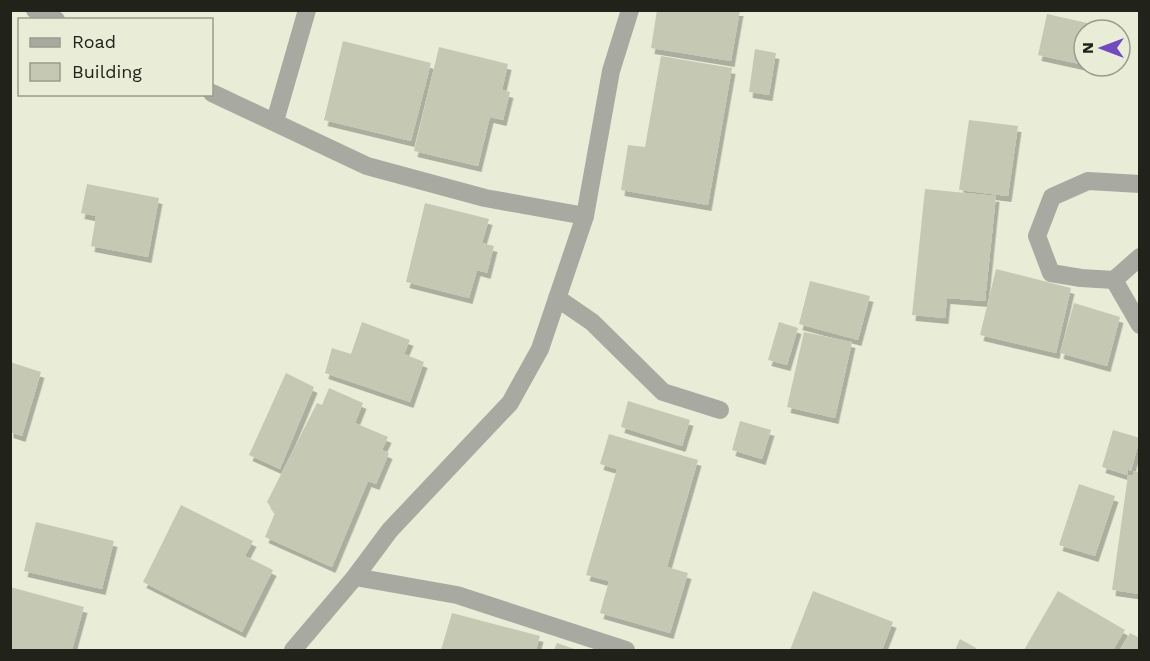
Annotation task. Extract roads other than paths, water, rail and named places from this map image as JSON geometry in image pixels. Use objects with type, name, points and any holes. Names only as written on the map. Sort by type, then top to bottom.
[{"type":"street","points":[[35,10],[52,18]]},
{"type":"street","points":[[275,121],[306,10]]},
{"type":"street","points":[[293,651],[355,577],[390,530],[510,403],[540,349],[585,216],[611,71],[630,10]]},
{"type":"street","points":[[213,93],[367,166],[485,198],[585,216]]},
{"type":"street","points":[[1140,184],[1088,181],[1052,197],[1037,236],[1051,273],[1114,280],[1140,257]]},
{"type":"street","points":[[1114,280],[1140,325]]},
{"type":"street","points":[[557,298],[592,322],[663,392],[720,410]]},
{"type":"street","points":[[355,577],[457,595],[626,651]]}]
